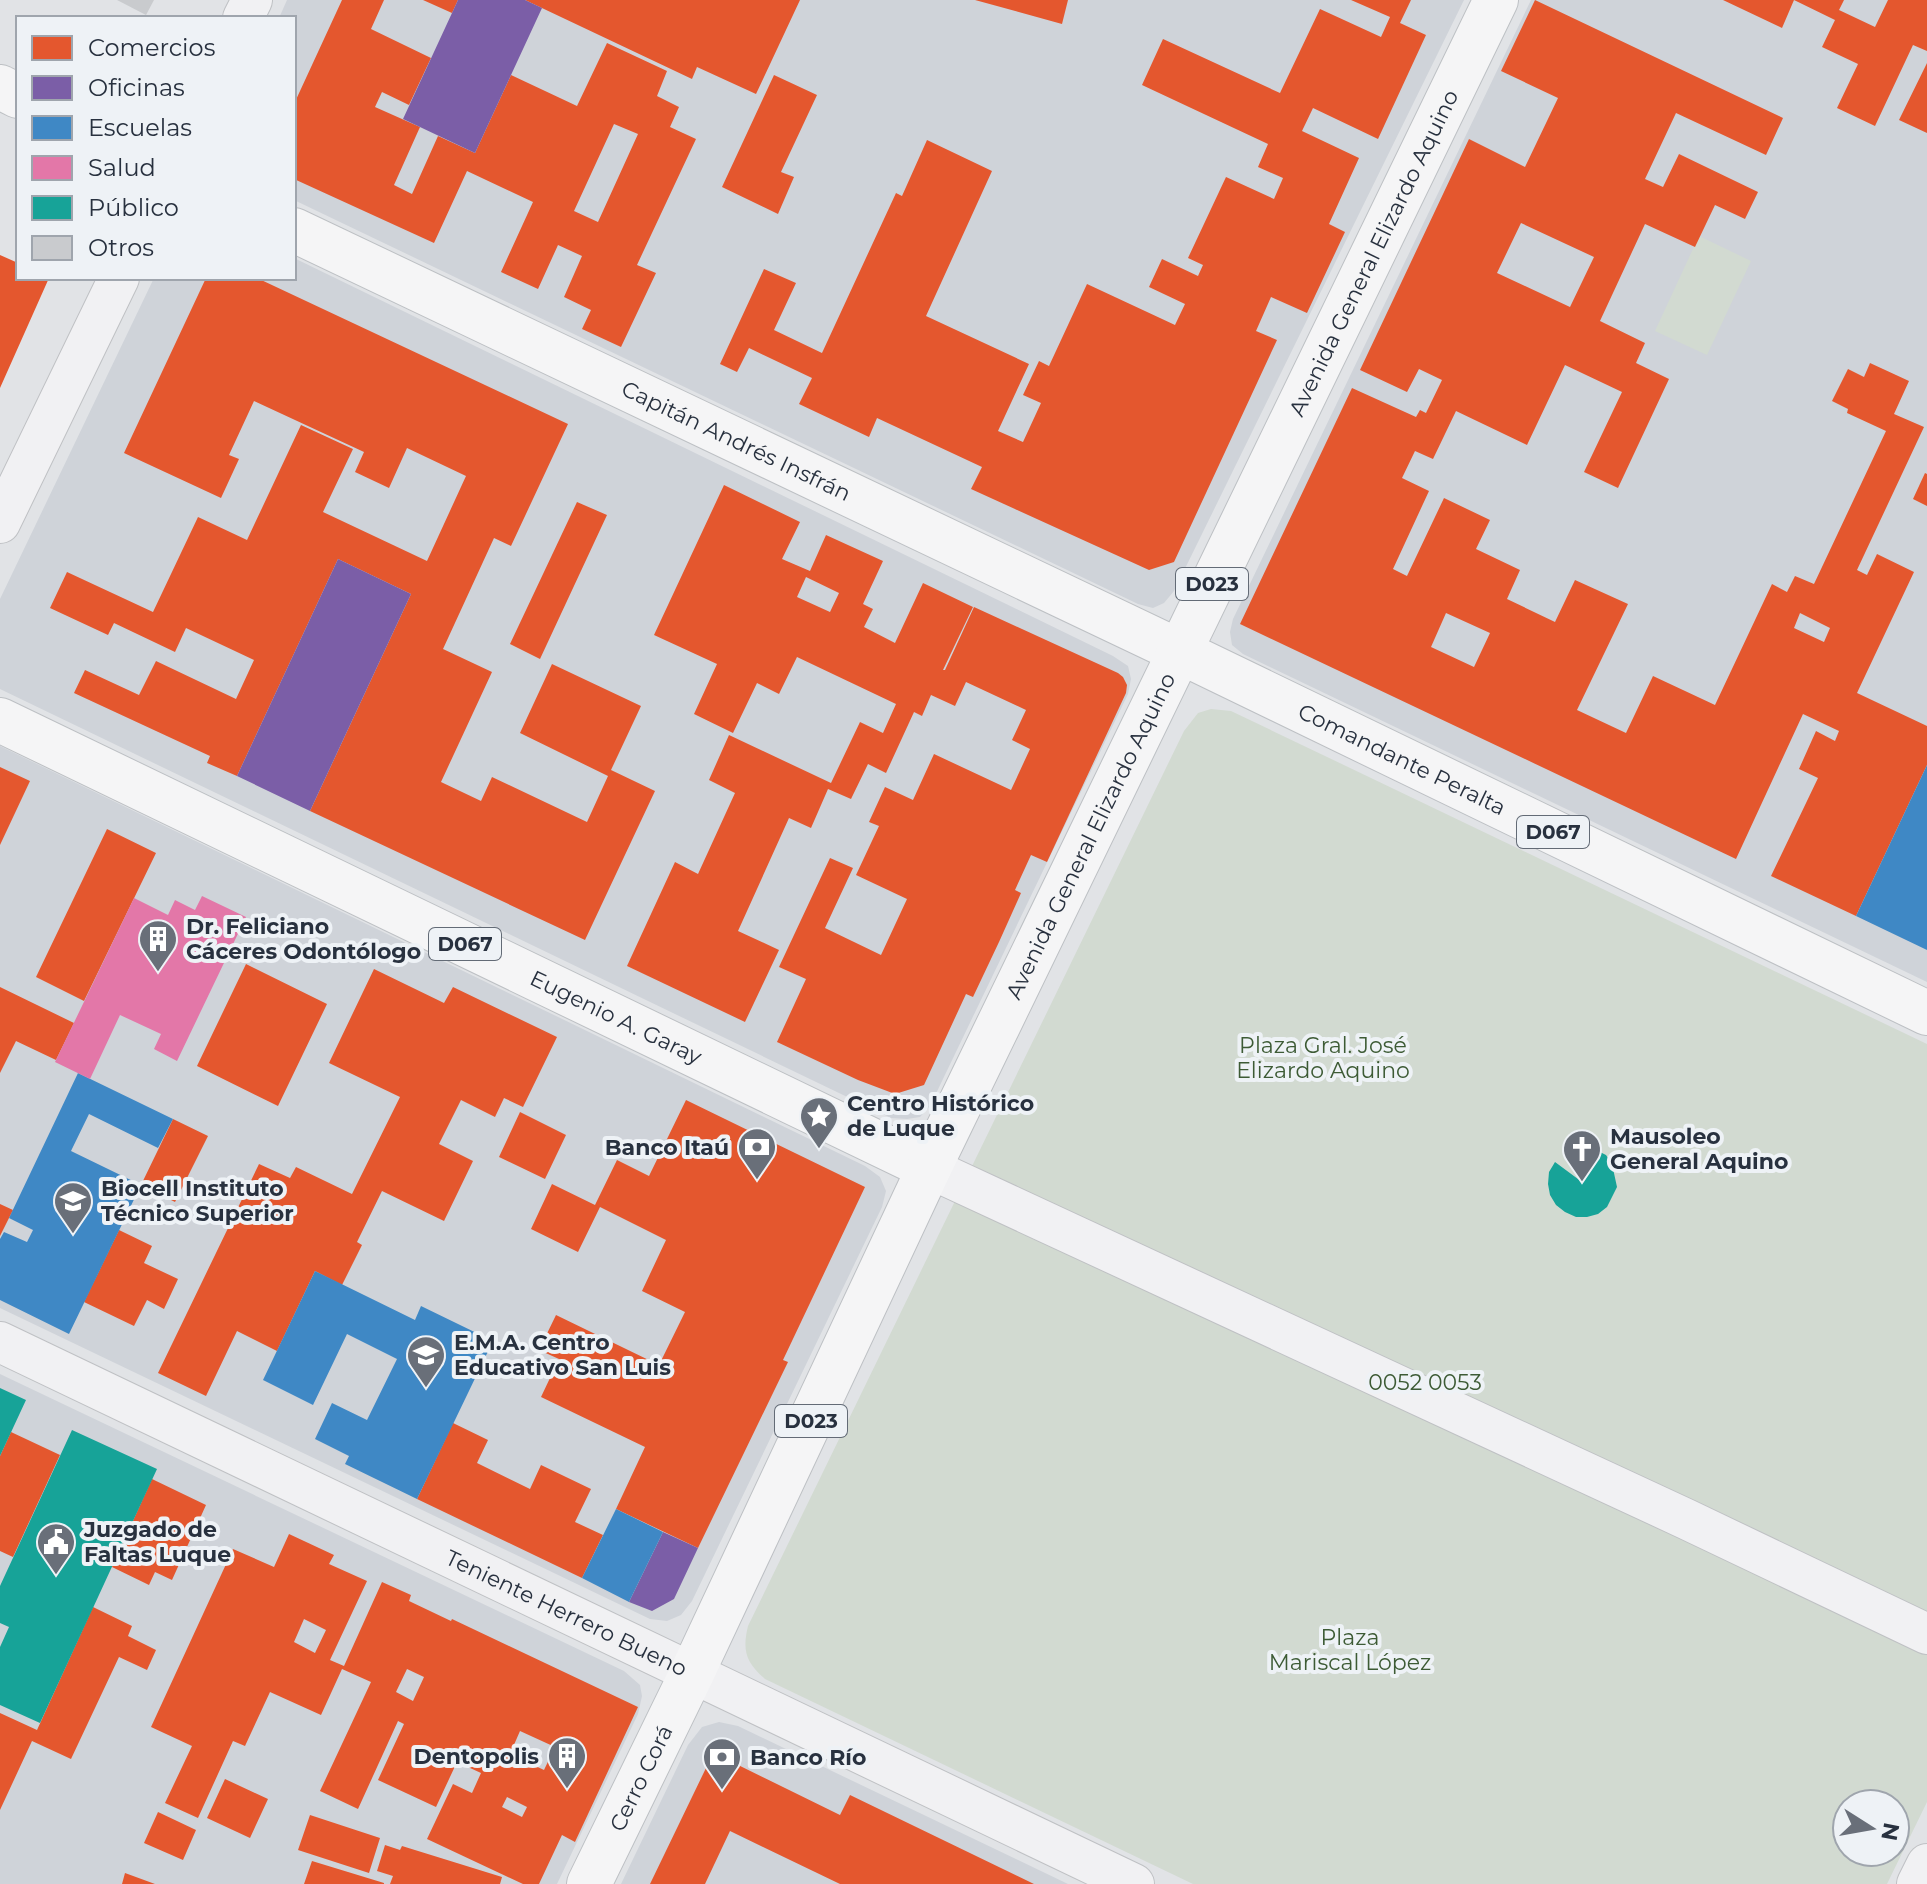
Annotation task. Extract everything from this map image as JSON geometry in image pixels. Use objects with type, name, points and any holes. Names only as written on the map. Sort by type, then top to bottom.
[{"type":"main road","name":"Avenida General Elizardo Aquino","points":[[692,1673],[929,1168],[1496,0]]},
{"type":"main road","name":"Capitán Andrés Insfrán","points":[[296,231],[1180,651]]},
{"type":"main road","name":"Comandante Peralta","points":[[1180,651],[1927,1013]]},
{"type":"main road","name":"Eugenio A. Garay","points":[[0,720],[929,1168]]},
{"type":"main road","name":"Cerro Corá","points":[[589,1884],[692,1673]]},
{"type":"street","points":[[0,523],[118,280]]},
{"type":"street","points":[[929,1168],[1927,1634]]},
{"type":"street","name":"Teniente Herrero Bueno","points":[[0,1342],[1134,1884]]},
{"type":"street","points":[[1917,1884],[1927,1864]]},
{"type":"shaded area","points":[[287,0],[1464,0],[1174,591],[1164,603],[1153,608],[1138,604],[296,201],[296,16],[280,16]]},
{"type":"shaded area","points":[[1531,0],[1927,0],[1927,982],[1243,654],[1232,645],[1230,632],[1233,619]]},
{"type":"shaded area","points":[[296,259],[1113,656],[1128,666],[1131,679],[1128,694],[930,1106],[920,1117],[891,1118],[0,689],[0,599],[153,280],[296,280]]},
{"type":"shaded area","points":[[0,746],[865,1166],[880,1177],[886,1191],[882,1207],[692,1601],[681,1615],[667,1621],[650,1619],[0,1308]]},
{"type":"shaded area","points":[[0,1374],[624,1671],[640,1685],[642,1696],[638,1714],[557,1884],[0,1884]]},
{"type":"shaded area","points":[[719,1722],[738,1726],[1068,1884],[621,1884],[688,1745],[702,1727]]},
{"type":"green space","points":[[1699,236],[1751,261],[1707,355],[1655,331]]},
{"type":"green space","name":"0052 0053","points":[[1211,709],[1231,711],[1927,1044],[1927,1802],[1911,1835],[1911,1788],[1831,1788],[1831,1868],[1895,1868],[1887,1884],[1193,1884],[765,1679],[753,1667],[745,1642],[748,1626],[1184,731],[1198,713]]},
{"type":"building: Comercios","points":[[342,0],[384,0],[371,29],[431,58],[409,105],[382,92],[375,107],[420,127],[394,185],[412,194],[438,136],[475,153],[511,75],[577,106],[607,43],[667,71],[657,96],[679,107],[670,127],[696,139],[637,265],[656,273],[621,347],[582,329],[591,310],[564,297],[582,256],[558,245],[538,289],[501,272],[533,202],[467,171],[434,243],[296,180],[296,100]],"holes":[[[614,124],[638,134],[598,222],[574,211]]]},
{"type":"building: Comercios","points":[[423,0],[458,0],[452,13]]},
{"type":"building: Comercios","points":[[525,0],[800,0],[756,94],[697,67],[692,79]]},
{"type":"building: Comercios","points":[[975,0],[1068,0],[1062,24]]},
{"type":"building: Comercios","points":[[1351,0],[1411,0],[1400,23],[1426,35],[1378,139],[1313,108],[1302,131],[1359,158],[1329,224],[1345,232],[1307,313],[1271,297],[1256,331],[1277,340],[1174,562],[1149,570],[971,489],[982,467],[877,418],[869,437],[799,404],[812,378],[749,348],[737,372],[720,364],[764,269],[796,283],[774,330],[822,353],[896,193],[902,196],[927,140],[992,171],[926,316],[1029,364],[998,431],[1023,442],[1041,403],[1023,395],[1039,361],[1049,366],[1087,284],[1175,325],[1185,304],[1149,287],[1162,259],[1198,276],[1203,265],[1188,258],[1226,177],[1274,199],[1283,178],[1258,167],[1268,144],[1142,85],[1163,39],[1280,93],[1320,9],[1381,37],[1390,17]]},
{"type":"building: Comercios","points":[[1535,0],[1783,118],[1766,155],[1676,113],[1645,179],[1663,187],[1679,154],[1758,192],[1745,219],[1715,205],[1695,247],[1645,224],[1600,321],[1645,343],[1636,363],[1669,379],[1618,488],[1584,472],[1622,392],[1565,365],[1527,445],[1456,411],[1433,459],[1415,451],[1402,478],[1429,491],[1393,569],[1407,576],[1444,498],[1490,520],[1476,549],[1520,570],[1507,599],[1555,622],[1575,580],[1628,604],[1577,710],[1626,733],[1653,676],[1715,705],[1772,584],[1787,592],[1795,576],[1814,584],[1886,431],[1847,413],[1848,409],[1832,401],[1848,369],[1864,377],[1870,363],[1909,381],[1894,414],[1924,427],[1857,570],[1867,575],[1877,554],[1914,572],[1857,693],[1927,726],[1927,765],[1856,916],[1771,876],[1818,778],[1799,769],[1816,731],[1835,741],[1839,731],[1803,714],[1736,859],[1240,624],[1352,388],[1416,417],[1420,410],[1426,413],[1442,380],[1419,369],[1407,392],[1360,370],[1469,139],[1525,167],[1558,98],[1501,71]],"holes":[[[1521,223],[1594,257],[1570,307],[1497,273]],[[1446,613],[1490,633],[1474,667],[1431,647]],[[1800,613],[1830,628],[1824,642],[1794,628]]]},
{"type":"building: Comercios","points":[[1723,0],[1794,0],[1782,28]]},
{"type":"building: Comercios","points":[[1794,0],[1844,0],[1839,10],[1875,27],[1888,0],[1927,0],[1927,51],[1913,45],[1875,126],[1837,108],[1858,64],[1822,47],[1835,20]]},
{"type":"building: Comercios","points":[[1927,63],[1927,133],[1899,120]]},
{"type":"building: Comercios","points":[[774,75],[817,95],[781,172],[794,177],[778,214],[722,187]]},
{"type":"building: Comercios","points":[[0,255],[16,262],[16,280],[48,280],[0,388]]},
{"type":"building: Comercios","points":[[205,280],[261,280],[568,424],[511,546],[494,538],[443,649],[492,672],[441,782],[481,801],[492,777],[587,822],[608,776],[520,733],[552,664],[641,706],[611,770],[655,791],[585,940],[310,811],[411,594],[338,559],[237,776],[207,763],[210,756],[74,693],[85,670],[139,695],[156,661],[236,699],[254,660],[186,628],[175,652],[114,623],[108,635],[50,608],[67,572],[153,612],[198,517],[247,540],[301,425],[353,449],[323,512],[427,561],[466,476],[407,448],[389,488],[355,472],[364,452],[254,401],[229,455],[239,459],[221,498],[124,453]]},
{"type":"building: Comercios","points":[[1927,474],[1927,506],[1913,499]]},
{"type":"building: Comercios","points":[[724,485],[800,522],[782,559],[810,571],[826,535],[883,561],[863,604],[873,609],[864,627],[895,643],[923,583],[973,607],[943,670],[974,607],[1123,677],[1127,685],[1126,693],[1047,862],[1031,855],[1015,890],[1021,893],[999,942],[973,997],[966,994],[924,1085],[895,1094],[777,1042],[806,979],[779,967],[830,858],[853,868],[825,928],[881,955],[907,899],[856,875],[879,826],[869,822],[885,787],[913,800],[934,754],[1011,790],[1030,749],[1012,740],[1026,710],[966,682],[955,706],[931,695],[922,716],[914,712],[886,773],[868,764],[851,799],[828,789],[811,828],[789,818],[738,931],[779,950],[745,1022],[627,966],[675,862],[698,874],[735,793],[709,780],[729,735],[831,783],[860,722],[883,733],[896,704],[797,657],[779,694],[757,683],[733,733],[694,714],[717,664],[654,635]],"holes":[[[806,577],[839,593],[830,612],[797,597]]]},
{"type":"building: Comercios","points":[[577,502],[607,515],[540,659],[510,644]]},
{"type":"building: Comercios","points":[[0,767],[30,781],[0,845]]},
{"type":"building: Comercios","points":[[107,829],[156,853],[84,1001],[36,977]]},
{"type":"building: Comercios","points":[[246,964],[327,1004],[278,1106],[197,1066]]},
{"type":"building: Comercios","points":[[374,969],[444,1003],[453,987],[557,1037],[523,1107],[504,1098],[495,1117],[461,1100],[439,1144],[473,1161],[444,1221],[382,1191],[357,1242],[362,1245],[342,1285],[315,1271],[277,1351],[237,1331],[206,1396],[158,1373],[259,1164],[290,1178],[296,1167],[352,1194],[400,1097],[329,1063]]},
{"type":"building: Comercios","points":[[0,987],[74,1023],[56,1060],[16,1041],[0,1073]]},
{"type":"building: Comercios","points":[[686,1100],[865,1187],[783,1360],[788,1362],[698,1548],[616,1509],[645,1447],[541,1397],[559,1359],[539,1350],[556,1315],[659,1365],[685,1312],[642,1291],[666,1240],[600,1207],[578,1252],[531,1229],[552,1184],[595,1205],[617,1160],[649,1176]]},
{"type":"building: Comercios","points":[[520,1112],[566,1135],[545,1179],[499,1157]]},
{"type":"building: Comercios","points":[[173,1119],[208,1136],[175,1202],[141,1185]]},
{"type":"building: Comercios","points":[[0,1204],[13,1210],[0,1236]]},
{"type":"building: Comercios","points":[[119,1230],[152,1246],[144,1263],[178,1279],[164,1309],[147,1300],[134,1326],[84,1302]]},
{"type":"building: Comercios","points":[[453,1423],[488,1440],[477,1463],[530,1489],[541,1465],[591,1489],[575,1522],[603,1535],[582,1578],[417,1499]]},
{"type":"building: Comercios","points":[[11,1432],[60,1455],[13,1557],[0,1551],[0,1456]]},
{"type":"building: Comercios","points":[[152,1479],[206,1505],[172,1580],[155,1572],[149,1585],[112,1567]]},
{"type":"building: Comercios","points":[[289,1534],[334,1555],[329,1564],[367,1581],[330,1660],[344,1666],[382,1582],[411,1595],[409,1601],[638,1707],[575,1842],[562,1835],[539,1884],[523,1884],[427,1839],[453,1784],[472,1793],[481,1773],[457,1762],[436,1807],[378,1780],[404,1724],[398,1721],[358,1809],[320,1791],[371,1682],[342,1669],[321,1715],[270,1692],[245,1746],[233,1741],[198,1818],[165,1803],[192,1746],[151,1727],[233,1549],[274,1567]],"holes":[[[304,1619],[326,1630],[315,1653],[294,1642]],[[407,1669],[424,1677],[413,1701],[396,1692]],[[520,1731],[555,1747],[544,1770],[510,1754]],[[507,1797],[527,1807],[522,1817],[502,1807]]]},
{"type":"building: Comercios","points":[[93,1607],[132,1626],[128,1636],[156,1650],[147,1670],[119,1657],[71,1759],[32,1741],[0,1810],[0,1713],[37,1730]]},
{"type":"building: Comercios","points":[[730,1761],[840,1815],[850,1795],[1034,1884],[840,1884],[730,1831],[705,1884],[650,1884],[706,1768]]},
{"type":"building: Comercios","points":[[225,1779],[268,1799],[250,1838],[207,1818]]},
{"type":"building: Comercios","points":[[158,1812],[196,1830],[183,1860],[144,1843]]},
{"type":"building: Comercios","points":[[310,1815],[380,1838],[369,1873],[298,1850]]},
{"type":"building: Comercios","points":[[385,1845],[400,1850],[402,1846],[502,1877],[500,1884],[390,1884],[393,1876],[377,1871]]},
{"type":"building: Comercios","points":[[312,1861],[384,1883],[384,1884],[304,1884]]},
{"type":"building: Comercios","points":[[125,1873],[155,1884],[122,1884]]},
{"type":"building: Oficinas","points":[[458,0],[525,0],[542,8],[475,153],[403,119]]},
{"type":"building: Oficinas","points":[[338,559],[411,594],[310,811],[237,776]]},
{"type":"building: Oficinas","points":[[663,1532],[698,1548],[674,1599],[652,1611],[629,1602]]},
{"type":"building: Escuelas","points":[[1927,765],[1927,950],[1856,916]]},
{"type":"building: Escuelas","name":"Biocell Instituto Técnico Superior","points":[[78,1073],[173,1119],[158,1148],[89,1114],[71,1151],[141,1185],[69,1334],[0,1300],[0,1239],[4,1232],[27,1242],[33,1230],[9,1218]]},
{"type":"building: Escuelas","points":[[315,1271],[415,1320],[421,1306],[493,1341],[417,1499],[345,1464],[349,1456],[315,1439],[332,1403],[367,1420],[397,1359],[347,1334],[313,1405],[263,1380]]},
{"type":"building: Escuelas","points":[[616,1509],[663,1532],[629,1602],[582,1578]]},
{"type":"building: Salud","name":"Dr. Feliciano Cáceres Odontólogo","points":[[202,896],[246,917],[177,1061],[154,1049],[161,1034],[120,1015],[90,1079],[55,1062],[134,898],[168,915],[175,900],[195,910]]},
{"type":"building: Público","name":"Mausoleo General Aquino","points":[[1584,1147],[1606,1155],[1612,1164],[1617,1187],[1607,1207],[1598,1214],[1576,1217],[1556,1205],[1550,1195],[1549,1172],[1555,1162],[1582,1182],[1573,1148]]},
{"type":"building: Público","points":[[0,1388],[26,1400],[0,1456]]},
{"type":"building: Público","name":"Juzgado de Faltas Luque","points":[[72,1430],[157,1469],[40,1723],[0,1705],[0,1647],[9,1627],[0,1623],[0,1586]]},
{"type":"building: Otros","points":[[117,0],[154,0],[146,15]]},
{"type":"place","name":"Dr. Feliciano Cáceres Odontólogo","points":[[158,973]]},
{"type":"place","name":"Centro Histórico de Luque","points":[[819,1150]]},
{"type":"place","name":"Banco Itaú","points":[[757,1181]]},
{"type":"place","name":"Mausoleo General Aquino","points":[[1582,1183]]},
{"type":"place","name":"Biocell Instituto Técnico Superior","points":[[73,1235]]},
{"type":"place","name":"E.M.A. Centro Educativo San Luis","points":[[426,1389]]},
{"type":"place","name":"Juzgado de Faltas Luque","points":[[56,1576]]},
{"type":"place","name":"Dentopolis","points":[[567,1790]]},
{"type":"place","name":"Banco Río","points":[[722,1791]]},
{"type":"park label","name":"Plaza Gral. José Elizardo Aquino","points":[[1323,1058]]},
{"type":"park label","name":"Plaza Mariscal López","points":[[1350,1650]]}]
